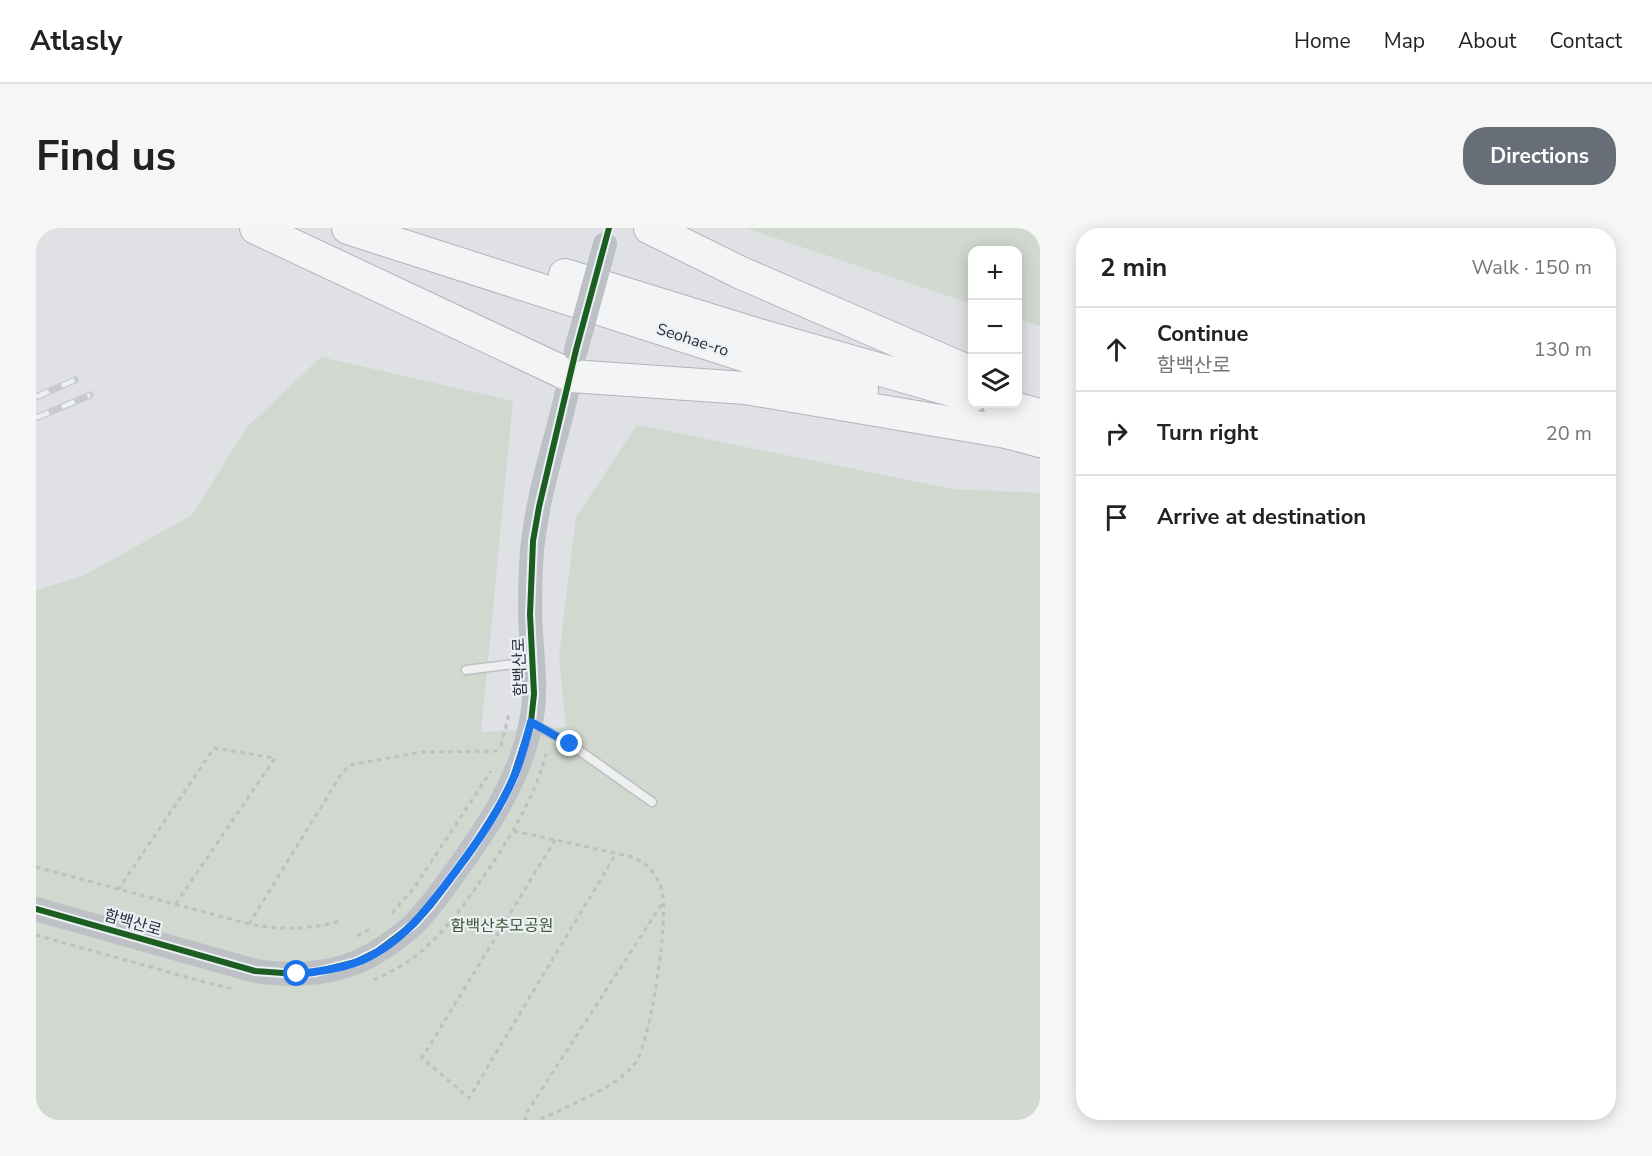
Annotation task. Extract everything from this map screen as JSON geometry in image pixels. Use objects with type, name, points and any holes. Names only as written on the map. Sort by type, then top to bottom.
[{"type":"highway","points":[[256,228],[573,363],[745,388],[1003,418]]},
{"type":"highway","name":"Seohae-ro","points":[[348,228],[765,362],[1003,418],[1040,415]]},
{"type":"highway","name":"Seohae-ro","points":[[417,228],[759,335],[968,395]]},
{"type":"highway","points":[[650,228],[739,272],[968,371]]},
{"type":"highway","points":[[1022,396],[1040,405]]},
{"type":"highway","name":"Seohae-ro","points":[[1003,418],[1040,441]]},
{"type":"street","name":"함백산로","points":[[36,909],[255,971],[297,974],[316,972],[356,962],[378,951],[415,923],[431,905],[501,803],[516,769],[520,718],[534,694],[530,614],[533,541],[573,363],[607,236]]},
{"type":"lane","points":[[466,670],[534,662]]},
{"type":"lane","points":[[520,718],[570,744],[652,802]]},
{"type":"path","points":[[496,760],[520,718]]},
{"type":"path","points":[[118,890],[214,748],[275,758],[175,905]]},
{"type":"path","points":[[249,924],[342,773],[350,765],[421,752],[500,751]]},
{"type":"path","points":[[389,916],[414,888],[492,769]]},
{"type":"path","points":[[514,831],[633,857],[644,862],[654,872],[664,900],[664,926],[647,1037],[636,1062],[613,1083],[539,1120]]},
{"type":"path","points":[[555,840],[422,1058],[469,1098],[616,854]]},
{"type":"path","points":[[36,867],[273,929],[304,929],[340,921]]},
{"type":"path","points":[[527,1120],[525,1119],[527,1112],[664,900]]},
{"type":"path","points":[[357,936],[374,927]]},
{"type":"green space","points":[[745,228],[1040,228],[1040,326],[1022,320],[1022,246],[968,246],[968,303]]},
{"type":"green space","name":"함백산추모공원","points":[[321,357],[513,401],[481,732],[566,727],[559,656],[576,517],[637,425],[953,489],[1040,493],[1040,1120],[36,1120],[36,590],[83,576],[192,515],[247,427]]},
{"type":"railway","points":[[36,397],[75,380]]},
{"type":"railway","points":[[36,418],[90,395]]},
{"type":"cycle path","points":[[36,909],[255,971],[297,974],[316,972],[356,962],[378,951],[415,923],[431,905],[470,852],[501,803],[513,778],[531,722],[534,694],[530,614],[533,541],[576,350],[609,228]]},
{"type":"route","points":[[297,974],[316,972],[356,962],[378,951],[415,923],[470,852],[501,803],[524,750],[531,722],[570,744]]}]
